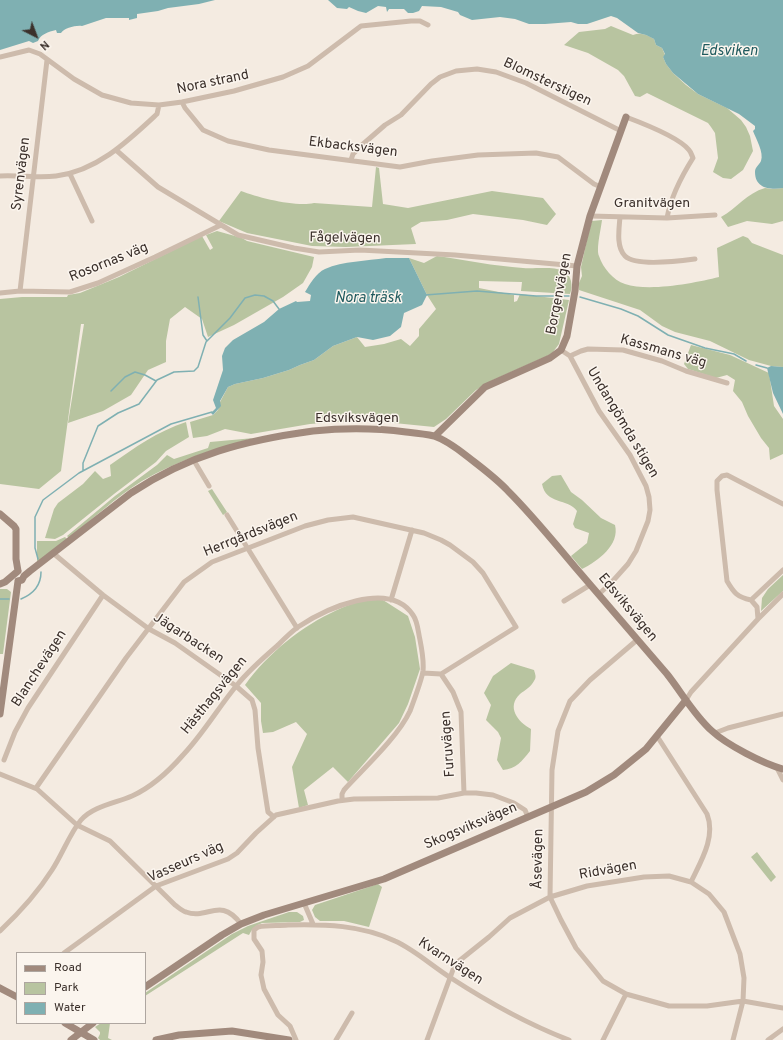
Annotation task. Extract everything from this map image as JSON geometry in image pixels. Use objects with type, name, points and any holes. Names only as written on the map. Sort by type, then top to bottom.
[{"type":"street","name":"Nora strand","points":[[0,57],[29,50],[40,54],[87,88],[102,95],[131,103],[159,105],[182,102],[245,89],[283,77],[308,66],[361,26],[411,21],[420,21],[428,25]]},
{"type":"street","name":"Syrenvägen","points":[[20,291],[48,60]]},
{"type":"street","name":"Blomsterstigen","points":[[350,160],[353,154],[366,141],[385,125],[401,115],[431,84],[440,77],[456,71],[477,69],[496,72],[526,83],[621,131]]},
{"type":"street","name":"Ekbacksvägen","points":[[182,102],[203,130],[228,141],[270,150],[400,167],[478,155],[536,153],[558,157],[600,187]]},
{"type":"street","points":[[0,176],[54,176],[70,174],[88,167],[116,150],[156,114],[159,105]]},
{"type":"street","points":[[626,117],[660,131],[676,140],[689,150],[693,158],[677,185],[670,202],[667,218]]},
{"type":"street","name":"Borgenvägen","points":[[435,436],[485,387],[550,358],[561,350],[567,336],[574,297],[577,266],[590,216],[626,117]]},
{"type":"street","name":"Fågelvägen","points":[[116,150],[158,187],[238,234],[294,248],[319,252],[360,250],[448,254],[577,266]]},
{"type":"street","points":[[70,174],[92,221]]},
{"type":"street","name":"Granitvägen","points":[[590,216],[667,218],[715,215]]},
{"type":"street","points":[[620,217],[620,242],[625,256],[631,260],[638,262],[683,261],[695,259]]},
{"type":"street","name":"Rosornas väg","points":[[0,293],[20,291],[70,292],[98,283],[221,225]]},
{"type":"street","name":"Kassmans väg","points":[[570,356],[588,349],[622,350],[727,383]]},
{"type":"street","name":"Undangömda stigen","points":[[561,350],[570,356],[600,411],[630,455],[646,486],[649,497],[650,510],[648,521],[636,551],[627,565],[599,594]]},
{"type":"street","name":"Edsviksvägen","points":[[0,584],[18,576],[54,553],[144,484],[193,459],[247,443],[293,434],[334,429],[381,429],[435,436],[461,452],[508,490],[669,677],[700,719],[715,733],[752,756],[772,766],[780,768]]},
{"type":"street","points":[[193,459],[209,486]]},
{"type":"street","points":[[758,619],[757,607],[751,600],[740,597],[727,581],[717,481],[722,476],[727,475],[783,504]]},
{"type":"street","points":[[0,514],[16,529],[16,560],[18,576],[0,714]]},
{"type":"street","points":[[227,515],[297,628]]},
{"type":"street","name":"Herrgårdsvägen","points":[[36,788],[126,658],[179,588],[191,576],[212,562],[305,526],[334,519],[353,517],[424,533],[450,545],[473,562],[483,572],[516,627],[441,674]]},
{"type":"street","points":[[391,600],[412,530]]},
{"type":"street","name":"Jägarbacken","points":[[54,553],[103,595],[149,629],[175,643],[236,686],[252,700],[255,710],[258,748],[268,812],[274,817]]},
{"type":"street","points":[[751,600],[783,570]]},
{"type":"street","points":[[564,601],[590,585]]},
{"type":"street","name":"Skogsviksvägen","points":[[146,986],[222,935],[241,924],[384,879],[551,808],[586,792],[614,775],[646,749],[692,692],[758,619],[783,594]]},
{"type":"street","name":"Blanchevägen","points":[[4,760],[15,732],[28,708],[103,595]]},
{"type":"street","name":"Hästhagsvägen","points":[[0,931],[17,914],[51,871],[81,819],[90,812],[131,797],[145,789],[166,773],[184,754],[252,667],[297,628],[336,606],[368,598],[391,600],[406,607],[416,621],[423,655],[423,672],[410,710],[404,721],[396,733],[344,790],[342,800]]},
{"type":"street","name":"Åsevägen","points":[[637,640],[590,680],[570,701],[558,731],[552,770],[550,897],[576,948],[603,981],[626,994],[669,1006],[707,1006],[743,1001],[783,1008]]},
{"type":"street","points":[[423,672],[441,674]]},
{"type":"street","name":"Furuvägen","points":[[441,674],[453,692],[461,712],[464,793]]},
{"type":"street","points":[[715,733],[728,728],[783,714]]},
{"type":"street","points":[[657,736],[710,821],[708,846],[691,882]]},
{"type":"street","points":[[780,768],[783,780]]},
{"type":"street","points":[[0,774],[36,788],[77,825],[110,841],[185,912],[196,913],[224,910],[235,916],[241,924]]},
{"type":"street","name":"Vasseurs väg","points":[[65,952],[156,886],[228,859],[237,853],[276,815],[342,800],[368,798],[438,798],[464,793],[476,793],[493,795],[519,806],[525,810],[528,817]]},
{"type":"street","name":"Ridvägen","points":[[427,1040],[454,966],[510,918],[550,897],[587,886],[644,877],[669,876],[691,882],[709,894],[724,912],[740,954],[744,978],[743,1001],[733,1040]]},
{"type":"street","points":[[304,903],[312,924]]},
{"type":"street","name":"Kvarnvägen","points":[[296,1040],[290,1026],[278,1015],[264,988],[261,975],[263,962],[262,951],[254,938],[254,930],[258,927],[312,924],[338,926],[359,929],[396,941],[450,977],[522,1020],[568,1040]]},
{"type":"street","points":[[0,988],[16,996]]},
{"type":"street","points":[[602,1040],[626,994]]},
{"type":"street","points":[[336,1040],[352,1013]]},
{"type":"street","points":[[67,1024],[94,1040]]},
{"type":"street","points":[[71,1040],[92,1024]]},
{"type":"street","points":[[768,1040],[783,1029]]},
{"type":"street","points":[[156,1040],[179,1035],[232,1031],[289,1040]]},
{"type":"green space","points":[[611,26],[633,35],[644,34],[654,39],[656,45],[662,48],[665,55],[663,57],[666,64],[673,73],[698,94],[727,108],[741,120],[750,136],[753,151],[743,170],[731,179],[723,178],[713,172],[718,158],[715,133],[708,123],[647,93],[640,97],[635,96],[624,76],[618,70],[588,53],[564,45],[579,32],[605,29]]},
{"type":"green space","points":[[376,167],[379,168],[383,204],[408,208],[492,191],[543,198],[556,214],[547,225],[523,220],[473,214],[447,220],[421,222],[411,228],[416,244],[346,247],[312,246],[247,233],[219,221],[241,191],[267,199],[288,203],[314,203],[372,207]]},
{"type":"green space","points":[[765,188],[783,188],[783,221],[772,224],[747,221],[728,227],[721,217],[753,193]]},
{"type":"green space","points":[[602,220],[598,249],[601,260],[609,273],[616,280],[635,286],[672,286],[719,277],[717,248],[743,236],[748,238],[752,243],[783,255],[783,367],[771,366],[749,360],[710,341],[675,332],[662,326],[640,310],[579,290],[579,283],[582,276],[581,267],[592,221]]},
{"type":"green space","points":[[217,231],[242,238],[247,241],[314,257],[312,267],[303,283],[283,297],[234,325],[208,337],[202,319],[185,307],[170,319],[166,341],[166,362],[148,370],[131,395],[103,411],[68,423],[84,324],[81,324],[61,471],[39,489],[0,484],[0,299],[22,297],[67,297],[68,295],[80,293],[119,277],[202,236],[210,250],[213,248],[206,235]]},
{"type":"green space","points":[[437,256],[512,267],[559,269],[566,273],[571,281],[570,294],[521,291],[522,282],[479,281],[479,288],[514,295],[514,302],[517,301],[520,294],[569,300],[559,344],[553,352],[493,380],[476,390],[446,419],[434,427],[364,420],[310,424],[251,434],[225,429],[207,436],[193,438],[190,422],[213,415],[218,410],[220,402],[228,387],[235,384],[263,378],[289,370],[314,360],[333,346],[357,337],[365,347],[401,339],[410,346],[419,336],[419,329],[436,309],[427,295],[409,258],[424,263]]},
{"type":"green space","points":[[691,345],[730,355],[769,373],[774,406],[783,419],[783,454],[770,460],[769,448],[761,438],[748,416],[742,402],[733,391],[735,380],[727,375],[716,378],[688,369],[684,364]]},
{"type":"green space","points":[[186,422],[189,437],[166,451],[156,462],[63,535],[55,539],[45,538],[54,509],[58,503],[83,484],[95,471],[103,479],[111,476],[110,465],[156,435]]},
{"type":"green space","points":[[254,438],[196,456],[155,474],[123,494],[69,538],[67,536],[115,496],[157,465],[167,455],[174,459],[208,448],[210,442]]},
{"type":"green space","points":[[561,475],[571,492],[601,518],[615,525],[616,532],[611,546],[595,562],[582,569],[571,556],[587,543],[589,533],[575,528],[573,524],[577,511],[568,504],[548,495],[544,491],[542,484],[552,476]]},
{"type":"green space","points":[[212,489],[227,512],[223,515],[208,491]]},
{"type":"green space","points":[[65,537],[67,539],[37,562],[37,541],[56,541]]},
{"type":"green space","points":[[783,575],[783,591],[761,611],[762,598],[768,589]]},
{"type":"green space","points":[[0,589],[7,589],[11,592],[3,654],[0,654]]},
{"type":"green space","points":[[363,600],[383,600],[408,616],[415,637],[420,669],[408,704],[399,723],[348,782],[333,767],[304,790],[308,805],[299,808],[292,767],[307,734],[296,722],[273,732],[263,733],[261,703],[245,685],[275,651],[299,632],[343,607]]},
{"type":"green space","points":[[511,663],[534,670],[536,677],[531,685],[520,694],[514,704],[515,714],[526,726],[531,729],[530,751],[515,766],[503,770],[497,760],[501,738],[498,732],[486,720],[491,705],[484,693],[493,676]]},
{"type":"green space","points":[[757,852],[776,877],[771,882],[751,857]]},
{"type":"green space","points":[[378,884],[382,887],[369,927],[344,921],[320,921],[315,917],[312,910],[315,905]]},
{"type":"green space","points":[[289,912],[297,912],[303,916],[304,920],[300,922],[262,923],[254,928],[249,935],[243,933],[146,995],[146,992],[232,934],[248,926]]},
{"type":"green space","points":[[100,1024],[110,1024],[108,1038],[112,1040],[100,1040],[98,1038],[100,1032],[95,1027]]},
{"type":"water","points":[[0,0],[215,0],[137,14],[137,18],[129,20],[129,18],[106,18],[82,26],[70,27],[61,33],[57,33],[56,30],[43,35],[38,41],[33,43],[29,41],[0,50]]},
{"type":"water","name":"Edsviken","points":[[328,0],[783,0],[783,188],[774,189],[764,187],[756,178],[755,170],[762,157],[761,150],[753,131],[755,126],[739,114],[698,94],[673,73],[666,64],[663,57],[665,54],[662,48],[656,45],[654,39],[638,33],[617,18],[611,16],[587,24],[571,22],[529,24],[515,19],[500,17],[472,20],[460,15],[458,12],[441,7],[422,6],[419,11],[408,13],[404,9],[389,9],[387,12],[386,7],[378,6],[366,13],[349,7],[347,9],[337,8]]},
{"type":"water","name":"Nora träsk","points":[[386,258],[409,258],[427,295],[422,305],[404,313],[401,327],[390,336],[373,340],[357,337],[333,346],[314,360],[289,370],[228,387],[220,401],[221,406],[213,415],[211,413],[216,408],[213,400],[223,370],[222,356],[225,348],[233,340],[264,322],[279,309],[296,301],[310,301],[311,295],[305,292],[316,276],[325,269],[347,263]]},
{"type":"water","points":[[771,366],[783,367],[783,414],[773,393],[767,368]]},
{"type":"waterway","points":[[425,295],[477,291],[536,296],[569,296]]},
{"type":"waterway","points":[[83,471],[83,463],[98,426],[118,413],[139,404],[157,380],[174,372],[194,371],[198,367],[206,342],[230,318],[245,298],[255,295],[264,296],[273,301],[279,309]]},
{"type":"waterway","points":[[198,297],[203,335],[207,341]]},
{"type":"waterway","points":[[580,297],[621,309],[638,316],[668,335],[705,348],[734,354],[746,361]]},
{"type":"waterway","points":[[756,365],[767,368]]},
{"type":"waterway","points":[[111,391],[125,377],[135,372],[156,381]]},
{"type":"waterway","points":[[38,559],[35,548],[35,517],[43,500],[79,473],[171,424],[212,412]]},
{"type":"waterway","points":[[21,599],[33,592],[36,588],[40,581],[41,572]]},
{"type":"waterway","points":[[0,599],[9,599]]}]
